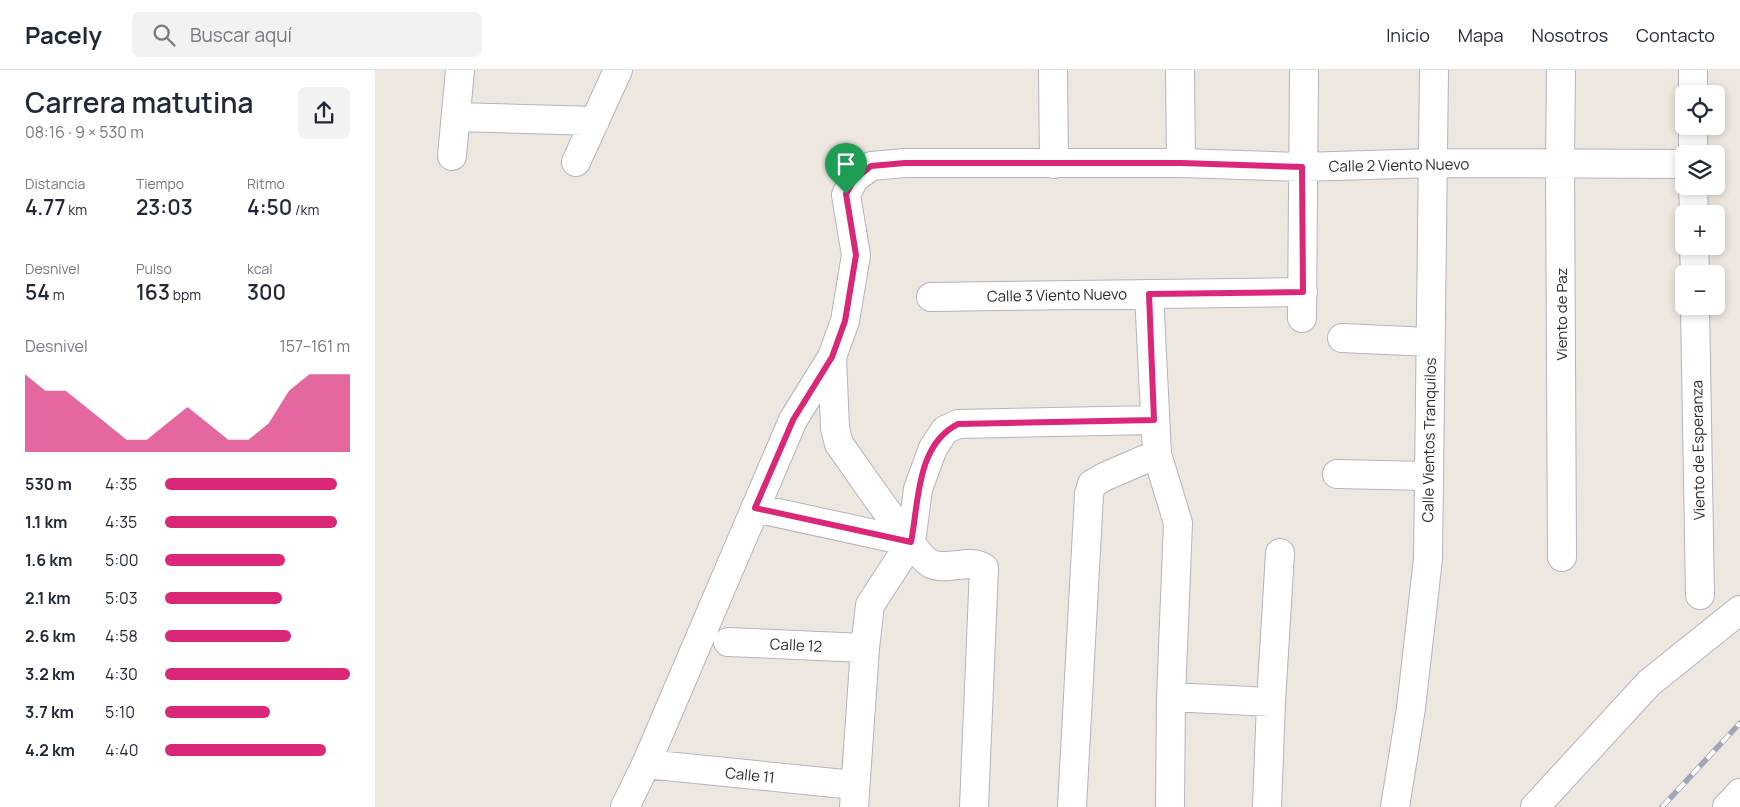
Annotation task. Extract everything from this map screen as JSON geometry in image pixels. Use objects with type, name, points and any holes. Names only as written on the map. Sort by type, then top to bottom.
[{"type":"street","points":[[452,156],[461,70]]},
{"type":"street","points":[[576,162],[618,70]]},
{"type":"street","points":[[1053,70],[1054,164]]},
{"type":"street","points":[[1180,70],[1181,163]]},
{"type":"street","points":[[1302,318],[1304,70]]},
{"type":"street","name":"Calle Vientos Tranquilos","points":[[1395,807],[1411,708],[1428,559],[1434,70]]},
{"type":"street","name":"Viento de Paz","points":[[1561,70],[1562,557]]},
{"type":"street","points":[[1693,70],[1693,85]]},
{"type":"street","points":[[456,117],[595,121]]},
{"type":"street","name":"Calle 2 Viento Nuevo","points":[[832,357],[845,321],[856,255],[846,194],[854,180],[871,166],[905,163],[1181,163],[1302,167],[1433,163],[1675,164]]},
{"type":"street","name":"Calle 3 Viento Nuevo","points":[[931,297],[1303,292]]},
{"type":"street","points":[[1149,294],[1157,454],[1178,523],[1171,697],[1170,807]]},
{"type":"street","name":"Viento de Esperanza","points":[[1695,315],[1700,595]]},
{"type":"street","points":[[1342,338],[1431,342]]},
{"type":"street","points":[[625,807],[646,764],[793,420],[832,357]]},
{"type":"street","points":[[832,357],[835,428],[839,444],[911,542],[930,564],[941,566],[977,564],[984,568],[974,807]]},
{"type":"street","points":[[854,796],[870,605],[911,542],[917,489],[933,448],[945,430],[958,424],[1154,420]]},
{"type":"street","points":[[1072,807],[1089,494],[1092,484],[1157,454]]},
{"type":"street","points":[[1337,474],[1428,476]]},
{"type":"street","points":[[755,508],[911,542]]},
{"type":"street","points":[[1267,807],[1280,553]]},
{"type":"street","points":[[1535,807],[1649,683],[1740,610]]},
{"type":"street","name":"Calle 12","points":[[727,642],[865,648]]},
{"type":"street","points":[[1171,697],[1271,702]]},
{"type":"street","name":"Calle 11","points":[[646,764],[854,796]]},
{"type":"street","points":[[1727,807],[1740,794]]},
{"type":"railway","points":[[1662,807],[1740,723]]},
{"type":"route","points":[[905,163],[1181,163],[1302,167],[1303,292],[1149,294],[1154,420],[958,424],[945,430],[933,448],[917,489],[915,523],[911,542],[755,508],[793,420],[832,357],[845,321],[856,255],[846,194],[854,180],[871,166],[905,163]]}]
